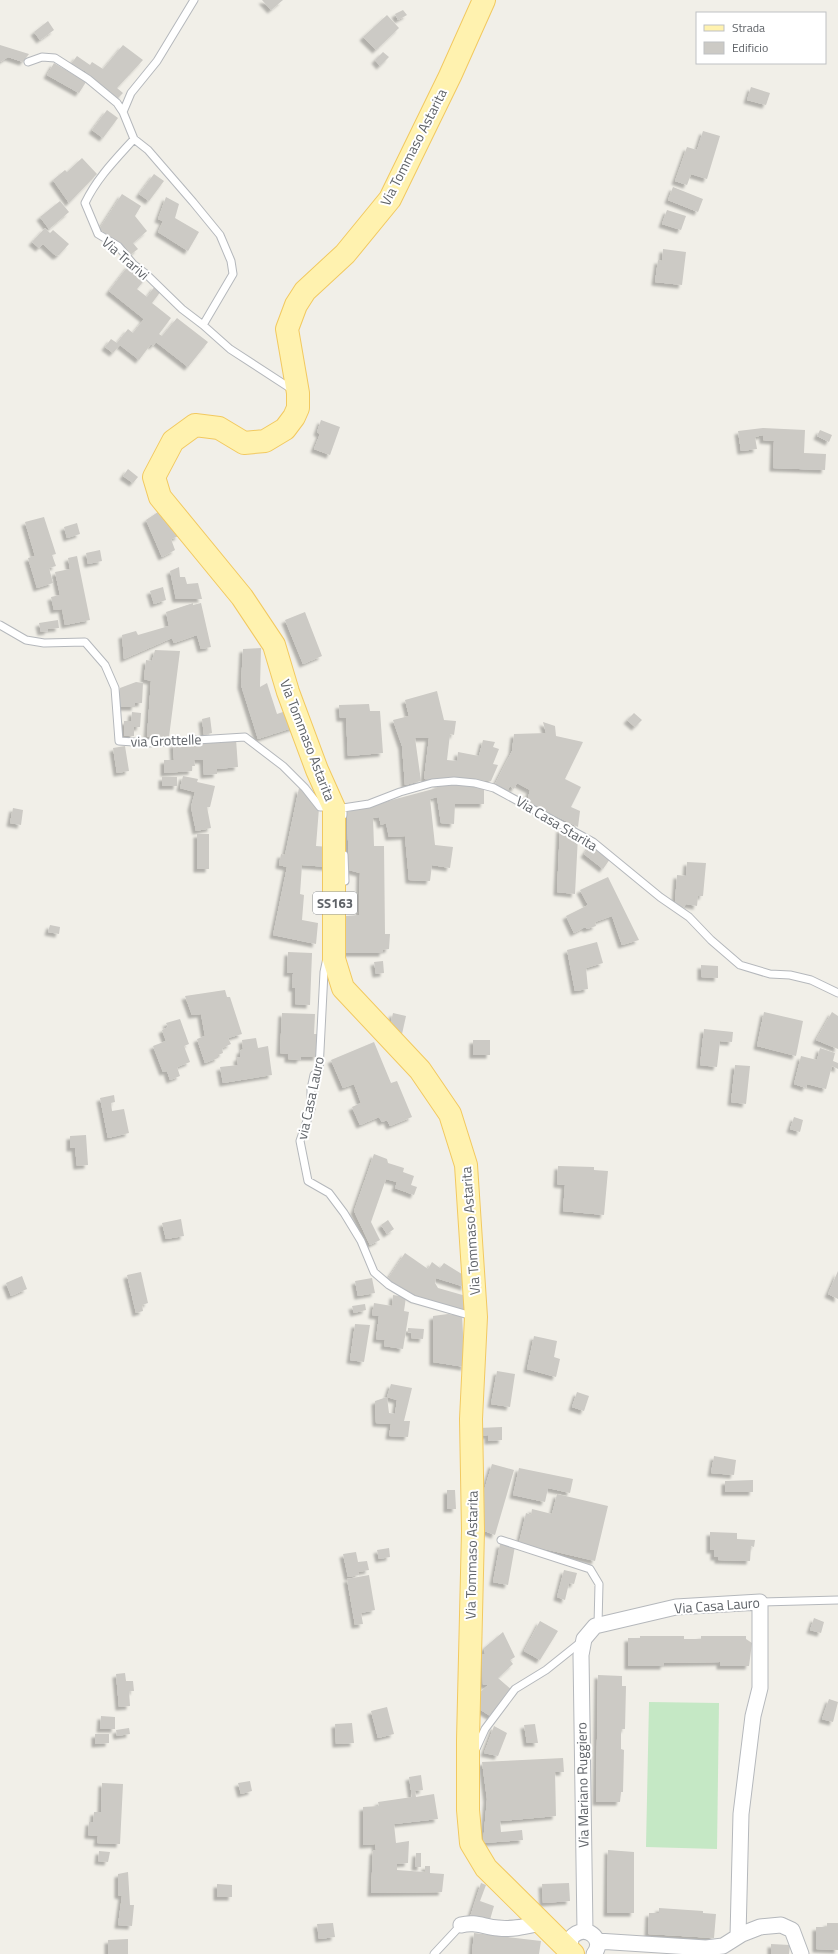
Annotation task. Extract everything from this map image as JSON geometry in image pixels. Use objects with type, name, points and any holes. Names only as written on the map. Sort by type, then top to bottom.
[{"type":"main road","name":"Via Tommaso Astarita","points":[[484,0],[453,69],[390,198],[345,254],[305,291],[296,305],[287,328],[298,393],[298,408],[294,417],[285,429],[265,441],[244,443],[219,428],[194,425],[173,442],[154,477],[160,497],[242,597],[274,645],[288,692],[315,763],[338,814],[334,959],[342,988],[420,1070],[450,1114],[466,1165],[476,1317],[471,1419],[473,1531],[468,1740],[469,1819],[471,1843],[486,1868],[573,1954]]},
{"type":"street","name":"Via Casa Lauro","points":[[598,1625],[676,1606],[760,1602]]},
{"type":"street","points":[[738,1936],[742,1806],[753,1716],[760,1688],[760,1602]]},
{"type":"street","points":[[584,1639],[595,1626],[598,1625]]},
{"type":"street","name":"Via Mariano Ruggiero","points":[[584,1639],[581,1655],[585,1931]]},
{"type":"street","points":[[461,1925],[476,1923],[498,1928],[513,1928],[541,1923]]},
{"type":"street","points":[[585,1931],[594,1936],[595,1947],[706,1948],[723,1946],[738,1936],[760,1927],[781,1926],[792,1930],[801,1954]]},
{"type":"street","name":"Via Tommaso Astarita","points":[[573,1954],[570,1943],[571,1938],[580,1931],[585,1931]]},
{"type":"lane","points":[[123,112],[131,93],[157,61],[194,0]]},
{"type":"lane","points":[[28,62],[42,57],[55,58],[88,79],[117,103],[123,112],[134,139],[148,150],[220,235],[232,261],[233,274],[203,325]]},
{"type":"lane","name":"Via Trarivi","points":[[134,139],[100,176],[85,203],[98,234],[118,246],[133,264],[146,274],[182,309],[230,349],[298,393]]},
{"type":"lane","name":"via Grottelle","points":[[0,625],[26,640],[44,643],[85,642],[105,665],[115,688],[120,741],[148,743],[245,737],[283,766],[305,788],[320,807],[338,814]]},
{"type":"lane","name":"Via Casa Starita","points":[[338,814],[343,808],[369,804],[400,792],[432,783],[454,781],[475,783],[494,788],[593,842],[660,897],[689,917],[711,940],[740,965],[770,974],[790,975],[811,980],[838,993]]},
{"type":"lane","points":[[335,883],[346,881],[344,850]]},
{"type":"lane","name":"via Casa Lauro","points":[[334,930],[324,972],[319,1070],[314,1075],[311,1089],[311,1109],[300,1142],[308,1181],[329,1193],[344,1212],[361,1241],[374,1272],[389,1285],[413,1299],[476,1317]]},
{"type":"lane","points":[[501,1540],[590,1569],[599,1584],[598,1625]]},
{"type":"lane","name":"Via Casa Lauro","points":[[760,1602],[838,1600]]},
{"type":"lane","points":[[469,1819],[476,1819],[474,1753],[485,1729],[515,1689],[546,1670],[584,1639]]},
{"type":"lane","points":[[434,1954],[461,1925]]},
{"type":"green space","points":[[649,1702],[719,1703],[717,1849],[646,1847]]},
{"type":"building","points":[[262,0],[283,0],[271,10]]},
{"type":"building","points":[[403,10],[407,15],[398,20],[395,14]]},
{"type":"building","points":[[387,15],[399,28],[376,50],[363,37]]},
{"type":"building","points":[[48,21],[54,30],[40,40],[34,32]]},
{"type":"building","points":[[0,45],[29,54],[23,62],[8,57],[0,62]]},
{"type":"building","points":[[123,45],[143,60],[117,88],[123,93],[117,99],[85,71],[71,64],[77,56],[90,65],[92,62],[103,69]]},
{"type":"building","points":[[383,52],[389,57],[380,66],[375,60]]},
{"type":"building","points":[[54,63],[86,82],[79,93],[47,75]]},
{"type":"building","points":[[751,87],[770,93],[766,105],[747,100]]},
{"type":"building","points":[[107,110],[118,118],[103,138],[92,130]]},
{"type":"building","points":[[703,131],[720,136],[707,179],[691,174],[687,185],[675,181],[687,147],[697,150]]},
{"type":"building","points":[[82,158],[97,174],[69,203],[53,180],[65,170],[67,172]]},
{"type":"building","points":[[154,174],[164,181],[149,201],[139,194]]},
{"type":"building","points":[[673,187],[703,199],[698,212],[668,200]]},
{"type":"building","points":[[122,194],[141,206],[135,216],[147,231],[133,243],[138,249],[130,255],[120,243],[98,231]]},
{"type":"building","points":[[166,197],[179,204],[175,218],[199,232],[188,251],[158,232],[163,221],[158,219]]},
{"type":"building","points":[[60,201],[69,212],[49,229],[40,217]]},
{"type":"building","points":[[667,210],[686,216],[681,230],[662,224]]},
{"type":"building","points":[[45,228],[50,233],[53,230],[69,244],[59,255],[56,256],[43,244],[39,248],[32,242]]},
{"type":"building","points":[[663,249],[686,252],[682,285],[655,282],[658,260],[662,261]]},
{"type":"building","points":[[129,265],[146,278],[137,289],[147,297],[155,286],[161,291],[152,303],[171,318],[159,334],[162,336],[177,318],[208,342],[188,367],[156,342],[153,346],[151,344],[139,360],[120,345],[113,353],[105,347],[111,339],[117,343],[128,329],[133,333],[144,319],[109,291]]},
{"type":"building","points":[[321,420],[340,427],[330,455],[314,449],[320,434],[317,432]]},
{"type":"building","points":[[763,428],[805,430],[804,453],[826,454],[825,470],[773,468],[774,441],[763,440],[763,435],[755,437],[757,449],[741,451],[738,431]]},
{"type":"building","points":[[820,430],[832,435],[829,442],[817,436]]},
{"type":"building","points":[[128,469],[138,477],[133,483],[123,476]]},
{"type":"building","points":[[161,510],[179,536],[171,539],[175,550],[162,557],[146,520]]},
{"type":"building","points":[[44,517],[56,554],[52,555],[56,566],[49,568],[53,583],[37,588],[28,558],[35,556],[25,522]]},
{"type":"building","points":[[77,523],[80,534],[67,538],[64,527]]},
{"type":"building","points":[[100,550],[102,561],[88,564],[86,553]]},
{"type":"building","points":[[77,556],[90,620],[65,625],[62,609],[54,610],[51,597],[60,595],[55,572],[70,569],[68,558]]},
{"type":"building","points":[[179,567],[180,577],[185,577],[187,584],[198,583],[202,599],[176,599],[170,571]]},
{"type":"building","points":[[163,587],[166,600],[154,604],[150,591]]},
{"type":"building","points":[[193,603],[193,605],[201,603],[211,647],[201,649],[197,635],[174,643],[172,638],[124,659],[122,635],[136,631],[138,635],[169,626],[166,612]]},
{"type":"building","points":[[305,612],[322,656],[303,664],[285,620]]},
{"type":"building","points":[[58,620],[59,628],[48,629],[48,631],[41,632],[39,623]]},
{"type":"building","points":[[261,648],[260,687],[267,683],[277,714],[289,710],[295,727],[258,739],[241,685],[243,649]]},
{"type":"building","points":[[155,650],[180,651],[169,737],[147,737],[151,681],[144,679],[146,660],[152,661]]},
{"type":"building","points":[[136,682],[143,683],[142,703],[135,703],[135,707],[119,707],[120,688]]},
{"type":"building","points":[[437,691],[444,720],[456,721],[454,735],[450,734],[447,760],[457,761],[458,752],[479,756],[483,740],[495,742],[493,747],[499,749],[493,764],[498,765],[491,781],[424,779],[429,738],[415,738],[421,781],[405,785],[402,746],[393,720],[409,716],[405,700]]},
{"type":"building","points":[[369,704],[370,711],[380,711],[383,753],[348,756],[346,718],[340,718],[339,705]]},
{"type":"building","points":[[132,712],[141,713],[140,727],[134,727],[134,736],[124,736],[124,721],[131,721]]},
{"type":"building","points":[[634,713],[642,720],[635,727],[627,720]]},
{"type":"building","points":[[210,717],[212,733],[204,735],[202,719]]},
{"type":"building","points":[[543,722],[555,726],[556,736],[583,742],[565,779],[581,787],[571,807],[580,811],[578,827],[527,802],[530,790],[517,783],[514,789],[510,786],[507,791],[494,786],[512,751],[514,734],[546,733]]},
{"type":"building","points":[[236,739],[238,767],[217,769],[217,774],[204,775],[203,760],[194,760],[195,766],[192,766],[192,771],[164,773],[164,760],[174,760],[173,744]]},
{"type":"building","points":[[125,746],[129,771],[117,773],[113,748]]},
{"type":"building","points":[[183,776],[198,779],[197,782],[215,786],[210,807],[207,807],[211,828],[196,831],[191,807],[195,792],[180,788]]},
{"type":"building","points":[[162,777],[177,777],[177,786],[162,786]]},
{"type":"building","points":[[437,784],[484,785],[484,804],[455,804],[454,824],[441,823],[437,797],[430,799],[435,845],[453,847],[450,868],[432,865],[430,881],[409,880],[405,836],[389,837],[386,823],[381,825],[379,817],[373,818],[374,846],[384,846],[385,934],[390,934],[389,949],[383,950],[383,953],[343,953],[346,916],[359,915],[360,873],[349,870],[347,812],[437,788]]},
{"type":"building","points":[[299,788],[319,808],[316,846],[329,847],[328,867],[302,865],[300,894],[304,895],[302,920],[318,923],[316,944],[273,935],[287,867],[279,865],[281,854],[285,855]]},
{"type":"building","points":[[13,808],[23,810],[21,825],[10,823]]},
{"type":"building","points":[[560,828],[578,836],[575,894],[557,892]]},
{"type":"building","points":[[197,834],[209,834],[209,869],[197,869]]},
{"type":"building","points":[[591,844],[610,859],[603,869],[584,854]]},
{"type":"building","points":[[687,862],[706,863],[703,896],[698,896],[697,906],[686,904],[683,908],[675,903],[677,875],[686,876]]},
{"type":"building","points":[[608,877],[639,940],[622,945],[612,916],[595,922],[596,926],[587,929],[585,927],[574,933],[566,916],[588,905],[580,890]]},
{"type":"building","points":[[50,925],[60,927],[59,934],[48,932]]},
{"type":"building","points":[[597,942],[603,963],[586,968],[588,989],[575,991],[567,950]]},
{"type":"building","points":[[288,952],[312,953],[310,1005],[295,1004],[295,988],[292,988],[293,973],[287,973]]},
{"type":"building","points":[[383,961],[384,973],[376,974],[374,962]]},
{"type":"building","points":[[701,965],[718,966],[718,978],[701,977]]},
{"type":"building","points":[[225,990],[227,997],[230,997],[242,1034],[228,1038],[231,1044],[222,1048],[223,1053],[218,1055],[218,1058],[205,1063],[197,1039],[205,1036],[201,1014],[192,1015],[185,996]]},
{"type":"building","points":[[764,1012],[803,1021],[796,1056],[757,1046]]},
{"type":"building","points":[[832,1012],[838,1016],[838,1049],[816,1040]]},
{"type":"building","points":[[282,1013],[315,1014],[314,1034],[318,1034],[317,1057],[301,1057],[300,1060],[288,1059],[288,1054],[280,1053]]},
{"type":"building","points":[[393,1013],[406,1016],[402,1034],[391,1022]]},
{"type":"building","points":[[180,1019],[189,1044],[184,1046],[190,1062],[177,1067],[180,1076],[170,1080],[167,1071],[163,1072],[153,1046],[166,1041],[162,1030],[168,1027],[166,1023]]},
{"type":"building","points":[[704,1029],[733,1032],[732,1042],[720,1041],[717,1067],[700,1065]]},
{"type":"building","points":[[256,1038],[258,1048],[268,1046],[272,1075],[223,1083],[220,1067],[238,1065],[237,1058],[240,1057],[240,1051],[243,1049],[242,1040]]},
{"type":"building","points":[[473,1040],[490,1040],[490,1055],[473,1055]]},
{"type":"building","points":[[374,1042],[391,1083],[397,1081],[412,1117],[390,1126],[387,1120],[382,1122],[379,1117],[360,1125],[352,1107],[361,1103],[354,1084],[343,1088],[331,1060]]},
{"type":"building","points":[[820,1048],[835,1053],[833,1061],[838,1063],[838,1069],[832,1066],[826,1089],[807,1084],[806,1088],[794,1084],[801,1056],[817,1060]]},
{"type":"building","points":[[735,1065],[750,1066],[746,1104],[731,1102]]},
{"type":"building","points":[[114,1095],[115,1102],[111,1103],[112,1111],[124,1109],[129,1133],[108,1138],[100,1098]]},
{"type":"building","points":[[794,1117],[803,1120],[800,1132],[790,1129]]},
{"type":"building","points":[[86,1135],[88,1165],[77,1166],[75,1148],[70,1148],[70,1136]]},
{"type":"building","points":[[374,1154],[387,1159],[388,1163],[404,1168],[403,1172],[414,1176],[411,1185],[417,1187],[414,1195],[395,1188],[397,1182],[386,1179],[371,1222],[380,1240],[370,1245],[354,1211]]},
{"type":"building","points":[[558,1166],[594,1167],[594,1170],[608,1171],[604,1215],[563,1211],[565,1185],[557,1184]]},
{"type":"building","points":[[181,1219],[184,1236],[166,1239],[162,1223]]},
{"type":"building","points":[[388,1220],[394,1229],[387,1234],[381,1225]]},
{"type":"building","points":[[405,1253],[428,1269],[432,1262],[440,1268],[444,1263],[465,1276],[465,1287],[436,1278],[435,1283],[438,1288],[466,1296],[468,1312],[413,1298],[387,1280]]},
{"type":"building","points":[[838,1271],[838,1299],[828,1294]]},
{"type":"building","points":[[141,1272],[148,1303],[142,1305],[143,1311],[136,1313],[127,1275]]},
{"type":"building","points":[[22,1276],[27,1289],[11,1296],[6,1283]]},
{"type":"building","points":[[372,1278],[375,1293],[358,1296],[355,1281]]},
{"type":"building","points":[[393,1295],[406,1297],[404,1311],[409,1312],[403,1349],[384,1346],[385,1340],[376,1339],[379,1316],[372,1315],[374,1303],[392,1306]]},
{"type":"building","points":[[365,1304],[366,1310],[354,1313],[352,1306]]},
{"type":"building","points":[[448,1314],[462,1316],[465,1367],[433,1362],[433,1316]]},
{"type":"building","points":[[355,1324],[370,1325],[364,1362],[350,1360]]},
{"type":"building","points":[[408,1328],[424,1329],[423,1339],[411,1338],[412,1333],[408,1332]]},
{"type":"building","points":[[534,1336],[557,1341],[554,1357],[560,1359],[556,1377],[527,1369]]},
{"type":"building","points":[[497,1371],[515,1374],[510,1407],[491,1404]]},
{"type":"building","points":[[391,1384],[412,1388],[404,1421],[410,1421],[408,1437],[389,1436],[391,1424],[376,1423],[375,1401],[387,1397]],"holes":[[[387,1397],[397,1400],[395,1414],[389,1413]]]},
{"type":"building","points":[[577,1392],[589,1396],[584,1411],[572,1407]]},
{"type":"building","points":[[502,1427],[502,1440],[488,1441],[488,1435],[480,1436],[479,1428]]},
{"type":"building","points":[[714,1456],[736,1460],[734,1475],[711,1473]]},
{"type":"building","points":[[492,1464],[514,1470],[495,1535],[479,1529],[476,1517]]},
{"type":"building","points":[[519,1468],[573,1479],[570,1493],[548,1488],[545,1502],[513,1495]]},
{"type":"building","points":[[753,1480],[753,1492],[725,1492],[725,1481]]},
{"type":"building","points":[[447,1490],[455,1490],[456,1509],[447,1509]]},
{"type":"building","points":[[557,1494],[608,1506],[595,1561],[519,1543],[526,1513],[531,1515],[532,1509],[552,1514]]},
{"type":"building","points":[[710,1532],[737,1533],[737,1539],[755,1540],[754,1547],[751,1546],[750,1561],[718,1560],[718,1557],[714,1557],[714,1550],[710,1550]]},
{"type":"building","points":[[500,1544],[515,1546],[508,1585],[493,1582]]},
{"type":"building","points":[[389,1548],[390,1557],[379,1559],[377,1550]]},
{"type":"building","points":[[356,1552],[358,1562],[367,1561],[369,1570],[358,1572],[359,1575],[348,1577],[343,1554]]},
{"type":"building","points":[[564,1570],[577,1573],[574,1584],[569,1583],[565,1600],[557,1597]]},
{"type":"building","points":[[369,1575],[375,1610],[361,1613],[363,1624],[355,1625],[347,1579]]},
{"type":"building","points":[[814,1618],[824,1622],[821,1633],[810,1630]]},
{"type":"building","points":[[540,1621],[558,1631],[540,1660],[524,1651]]},
{"type":"building","points":[[503,1632],[515,1657],[510,1660],[513,1664],[498,1678],[513,1691],[492,1717],[476,1707],[476,1696],[488,1685],[483,1685],[482,1654],[485,1654],[484,1648]]},
{"type":"building","points":[[640,1636],[684,1636],[684,1639],[701,1639],[701,1636],[746,1636],[746,1639],[752,1643],[749,1666],[720,1666],[720,1662],[664,1663],[664,1666],[628,1666],[628,1638],[640,1638]]},
{"type":"building","points":[[125,1673],[126,1681],[133,1681],[134,1691],[129,1691],[130,1706],[119,1707],[116,1674]]},
{"type":"building","points":[[598,1675],[622,1676],[622,1686],[626,1686],[625,1729],[621,1729],[621,1749],[624,1750],[623,1792],[621,1792],[620,1802],[596,1802]]},
{"type":"building","points":[[829,1699],[838,1702],[833,1722],[822,1719]]},
{"type":"building","points":[[387,1707],[394,1734],[378,1738],[371,1711]]},
{"type":"building","points":[[101,1716],[115,1717],[115,1729],[100,1729]]},
{"type":"building","points":[[352,1723],[354,1743],[336,1744],[335,1724]]},
{"type":"building","points":[[535,1724],[538,1743],[527,1743],[524,1725]]},
{"type":"building","points":[[494,1726],[507,1733],[498,1756],[484,1753]]},
{"type":"building","points":[[129,1728],[130,1734],[117,1736],[116,1730]]},
{"type":"building","points":[[95,1734],[109,1734],[109,1743],[95,1744]]},
{"type":"building","points":[[563,1758],[564,1772],[555,1772],[556,1816],[500,1821],[501,1832],[522,1830],[523,1840],[483,1843],[487,1799],[482,1762]]},
{"type":"building","points":[[421,1775],[423,1790],[415,1791],[416,1797],[434,1794],[438,1819],[394,1824],[396,1843],[409,1841],[408,1863],[397,1864],[397,1870],[425,1872],[425,1866],[430,1866],[430,1873],[444,1874],[442,1892],[371,1893],[373,1851],[376,1850],[375,1844],[363,1845],[363,1807],[379,1806],[378,1802],[412,1797],[409,1777]]},
{"type":"building","points":[[250,1781],[252,1791],[241,1794],[238,1783]]},
{"type":"building","points":[[102,1783],[123,1784],[120,1844],[97,1843],[98,1836],[88,1835],[89,1822],[93,1822],[94,1812],[101,1812]]},
{"type":"building","points":[[608,1850],[634,1852],[634,1913],[607,1913]]},
{"type":"building","points":[[99,1851],[110,1852],[108,1862],[98,1861]]},
{"type":"building","points":[[416,1853],[421,1853],[421,1867],[415,1867]]},
{"type":"building","points":[[128,1872],[130,1905],[134,1905],[132,1926],[118,1925],[122,1896],[118,1895],[118,1874]]},
{"type":"building","points":[[481,1883],[486,1885],[480,1901],[494,1906],[489,1923],[470,1917]]},
{"type":"building","points":[[569,1883],[570,1901],[543,1903],[542,1884]]},
{"type":"building","points":[[217,1884],[232,1885],[232,1897],[217,1897]]},
{"type":"building","points":[[659,1908],[703,1911],[703,1913],[716,1914],[714,1938],[648,1934],[649,1913],[659,1913]]},
{"type":"building","points":[[333,1923],[335,1937],[319,1939],[317,1924]]},
{"type":"building","points":[[827,1923],[838,1923],[838,1950],[816,1949],[816,1927],[827,1927]]},
{"type":"building","points":[[474,1933],[541,1941],[539,1954],[472,1954]]},
{"type":"building","points":[[128,1939],[128,1954],[108,1954],[108,1940]]},
{"type":"building","points":[[771,1944],[790,1945],[789,1954],[771,1954]]}]
